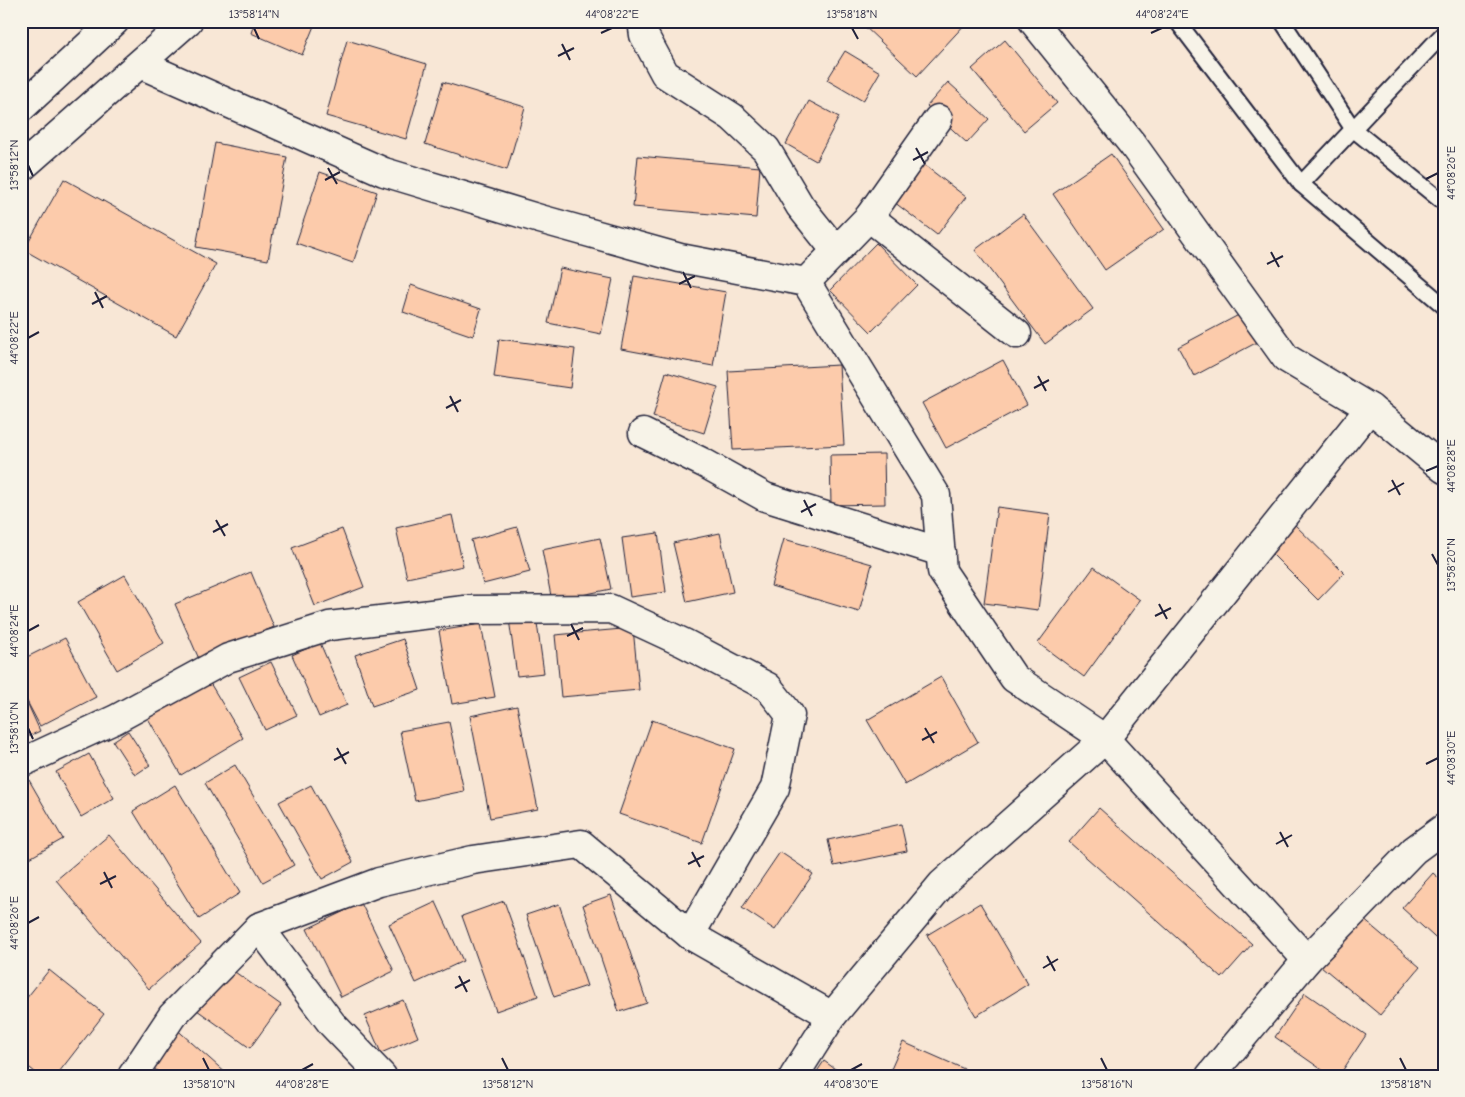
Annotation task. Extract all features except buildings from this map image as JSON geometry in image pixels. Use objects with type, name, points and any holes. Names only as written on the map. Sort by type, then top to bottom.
[{"type":"street","points":[[21,168],[188,21]]},
{"type":"street","points":[[642,21],[644,35],[665,74],[732,116],[766,149],[800,206],[836,251]]},
{"type":"street","points":[[1033,21],[1134,145],[1286,358],[1370,408],[1444,468]]},
{"type":"street","points":[[21,108],[111,22]]},
{"type":"street","points":[[140,64],[384,172],[540,219],[680,258],[806,282],[936,495],[942,571],[1014,678],[1105,739],[1307,960]]},
{"type":"street","points":[[806,282],[869,217],[938,119]]},
{"type":"street","points":[[869,217],[1017,334]]},
{"type":"street","points":[[794,1076],[832,1016],[942,884],[1105,739],[1370,408]]},
{"type":"street","points":[[643,433],[704,463],[765,497],[940,552]]},
{"type":"street","points":[[21,763],[116,719],[228,658],[329,626],[464,610],[611,609],[684,643],[768,687],[790,715],[775,788],[690,935]]},
{"type":"street","points":[[1210,1076],[1307,960],[1414,850],[1444,828]]},
{"type":"street","points":[[132,1076],[172,1016],[258,927],[379,882],[473,860],[581,844],[690,935],[832,1016]]},
{"type":"street","points":[[258,927],[332,1024],[382,1076]]},
{"type":"lane","points":[[1177,21],[1301,184],[1444,306]]},
{"type":"lane","points":[[1282,21],[1353,129],[1444,203]]},
{"type":"lane","points":[[1301,184],[1444,33],[1436,21]]}]
